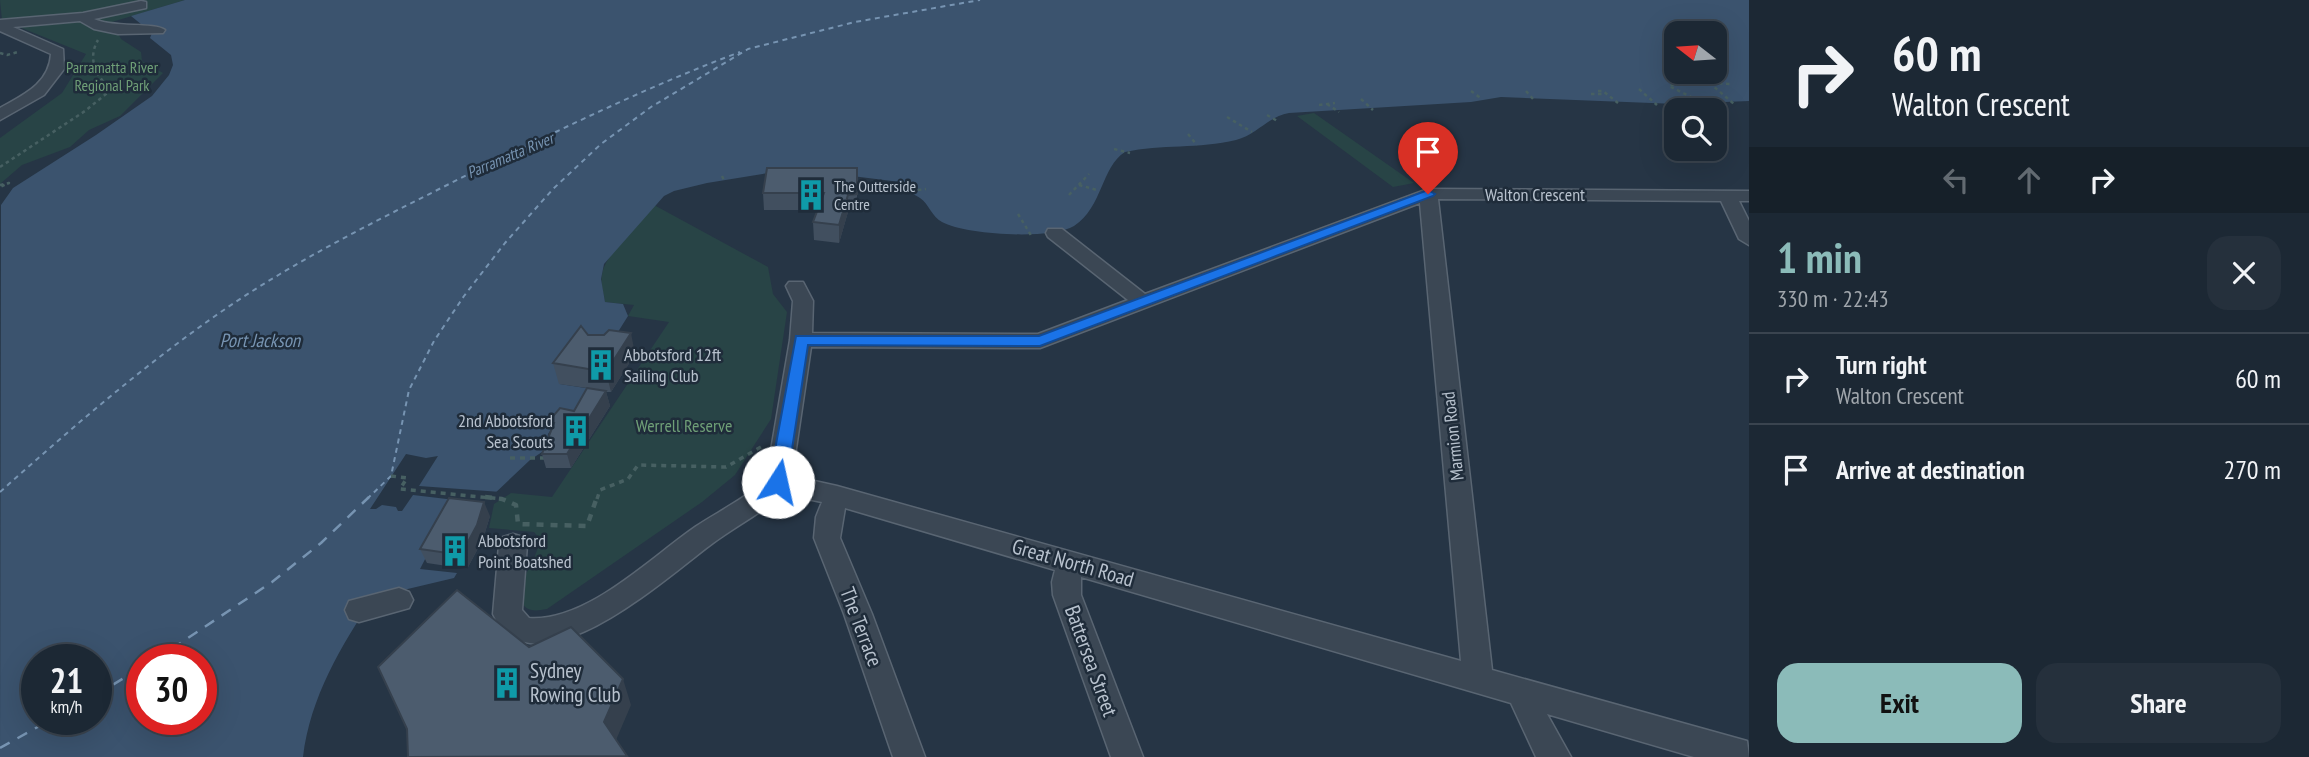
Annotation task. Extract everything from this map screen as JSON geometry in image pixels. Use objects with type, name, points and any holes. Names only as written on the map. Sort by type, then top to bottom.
[{"type":"street","points":[[0,25],[83,17],[142,5]]},
{"type":"street","points":[[83,17],[91,24],[117,29],[158,30]]},
{"type":"street","points":[[0,25],[58,52],[57,69],[39,92],[0,115]]},
{"type":"street","name":"Walton Crescent","points":[[801,340],[1040,341],[1428,194],[1749,196]]},
{"type":"street","name":"Marmion Road","points":[[1428,194],[1478,678]]},
{"type":"street","points":[[1727,196],[1749,239]]},
{"type":"street","points":[[1055,233],[1143,302]]},
{"type":"street","points":[[513,545],[507,614],[518,629],[544,632],[561,628],[605,607],[769,492],[778,482],[801,340],[803,301],[796,286]]},
{"type":"street","name":"Great North Road","points":[[778,482],[837,496],[1747,757]]},
{"type":"street","name":"The Terrace","points":[[837,496],[829,517],[827,538],[909,757]]},
{"type":"street","name":"Battersea Street","points":[[1071,563],[1066,582],[1067,595],[1127,757]]},
{"type":"street","points":[[359,610],[399,600]]},
{"type":"street","points":[[1522,692],[1541,737],[1555,757]]},
{"type":"path","points":[[111,90],[98,78],[92,56],[93,46],[101,37],[117,29]]},
{"type":"path","points":[[1711,84],[1734,104]]},
{"type":"path","points":[[1727,84],[1731,84]]},
{"type":"path","points":[[1674,85],[1669,86],[1693,98]]},
{"type":"path","points":[[0,167],[21,149],[87,110],[111,90],[141,86]]},
{"type":"path","points":[[1639,89],[1657,105]]},
{"type":"path","points":[[1471,91],[1482,99]]},
{"type":"path","points":[[1526,91],[1534,100]]},
{"type":"path","points":[[1598,91],[1618,103]]},
{"type":"path","points":[[1591,94],[1607,94]]},
{"type":"path","points":[[1361,99],[1373,110]]},
{"type":"path","points":[[1319,105],[1335,103]]},
{"type":"path","points":[[1327,104],[1339,112]]},
{"type":"path","points":[[1267,115],[1279,122]]},
{"type":"path","points":[[1227,117],[1252,132]]},
{"type":"path","points":[[1188,134],[1197,145]]},
{"type":"path","points":[[1114,149],[1130,153]]},
{"type":"path","points":[[1069,195],[1089,174]]},
{"type":"path","points":[[722,176],[725,182]]},
{"type":"path","points":[[1079,185],[1097,190]]},
{"type":"path","points":[[904,192],[926,189]]},
{"type":"path","points":[[1018,214],[1032,237]]},
{"type":"path","points":[[391,476],[407,478],[400,489],[502,499],[516,505],[518,524],[587,526],[600,490],[628,479],[638,465],[726,467],[766,444]]},
{"type":"path","points":[[510,458],[550,458]]},
{"type":"green space","name":"Parramatta River Regional Park","points":[[0,0],[185,0],[112,22],[121,39],[141,52],[142,61],[163,73],[120,116],[89,130],[70,147],[22,165],[0,184],[0,138],[62,93],[86,54],[2,20]]},
{"type":"green space","points":[[1314,113],[1414,183],[1393,187],[1297,116]]},
{"type":"green space","name":"Werrell Reserve","points":[[654,205],[768,267],[773,294],[787,312],[771,419],[735,475],[702,502],[547,609],[530,610],[518,598],[540,539],[534,532],[489,528],[494,504],[511,493],[552,497],[669,322],[628,316],[634,305],[605,302],[602,286],[604,267],[609,258]]},
{"type":"water","name":"Port Jackson","points":[[185,0],[1749,0],[1749,101],[1727,102],[1727,98],[1664,98],[1664,103],[1501,97],[1471,102],[1289,113],[1274,118],[1236,140],[1125,152],[1111,167],[1097,198],[1084,218],[1074,226],[1047,233],[988,233],[953,226],[939,220],[923,201],[900,182],[836,174],[830,167],[825,170],[774,172],[674,191],[664,196],[604,264],[601,279],[605,302],[623,304],[628,316],[611,343],[560,384],[598,390],[576,421],[559,418],[548,434],[545,450],[530,460],[473,514],[439,532],[420,569],[457,573],[454,578],[374,597],[339,653],[320,693],[312,714],[303,757],[0,757],[1,205],[13,188],[152,96],[169,75],[173,65],[171,55],[150,38],[152,33],[131,16]]},
{"type":"pier","points":[[406,454],[426,458],[438,456],[419,486],[501,492],[489,504],[413,495],[402,511],[398,511],[396,507],[382,505],[370,509]]},
{"type":"building","points":[[767,168],[857,168],[857,194],[848,195],[839,225],[813,222],[824,193],[763,193]]},
{"type":"building","points":[[581,326],[588,335],[604,335],[609,330],[631,333],[606,372],[553,363]]},
{"type":"building","points":[[587,388],[606,391],[567,454],[542,454],[554,423],[548,422],[560,408],[574,411]]},
{"type":"building","points":[[449,498],[484,502],[477,525],[461,555],[420,549]]},
{"type":"building","name":"Sydney Rowing Club","points":[[457,590],[529,647],[571,627],[623,679],[604,722],[627,756],[408,757],[407,729],[378,667]]},
{"type":"ferry route","points":[[367,499],[391,476],[409,390],[434,341],[464,296],[505,243],[553,189],[601,144],[651,107],[748,49],[855,22],[980,0]]},
{"type":"ferry route","points":[[0,492],[143,370],[234,303],[289,269],[374,222],[530,144],[634,96],[740,52]]},
{"type":"ferry route","points":[[179,644],[272,582],[321,543],[369,497]]},
{"type":"ferry route","points":[[112,685],[126,677]]},
{"type":"ferry route","points":[[0,748],[23,735]]},
{"type":"place","name":"The Outterside Centre","points":[[811,195]]},
{"type":"place","name":"Abbotsford 12ft Sailing Club","points":[[601,365]]},
{"type":"place","name":"2nd Abbotsford Sea Scouts","points":[[576,431]]},
{"type":"place","name":"Abbotsford Point Boatshed","points":[[455,551]]},
{"type":"place","name":"Sydney Rowing Club","points":[[507,683]]},
{"type":"route","points":[[778,482],[801,340],[1040,341],[1428,194]]},
{"type":"water label","name":"Parramatta River","points":[[510,155]]}]
